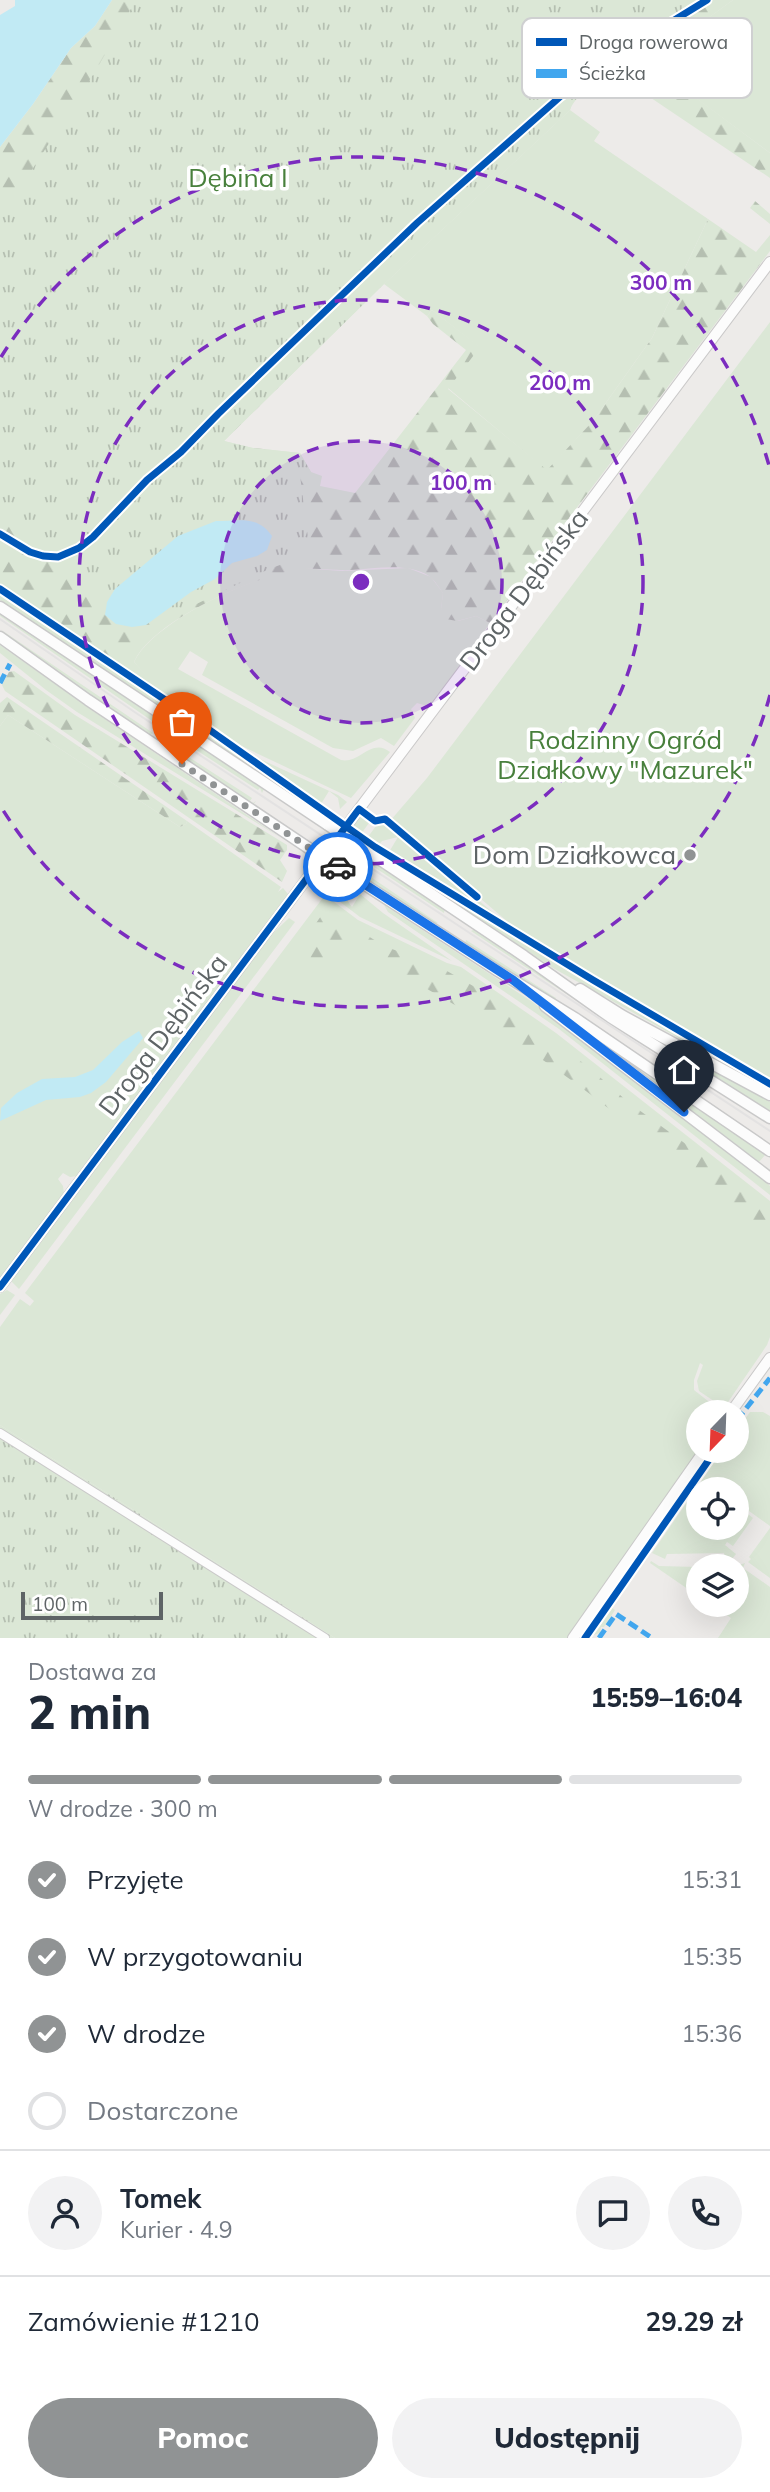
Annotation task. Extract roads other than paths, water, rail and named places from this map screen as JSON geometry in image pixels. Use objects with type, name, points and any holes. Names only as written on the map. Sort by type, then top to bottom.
[{"type":"main road","points":[[0,607],[662,1051],[770,1118]]},
{"type":"main road","points":[[0,637],[98,707],[310,849],[645,1064],[770,1151]]},
{"type":"main road","points":[[546,972],[770,1095]]},
{"type":"main road","points":[[513,980],[769,1178]]},
{"type":"street","name":"Droga Dębińska","points":[[0,1287],[770,262]]},
{"type":"street","points":[[739,1400],[768,1358]]},
{"type":"street","points":[[0,1433],[324,1638]]},
{"type":"street","points":[[573,1638],[696,1463]]},
{"type":"water","points":[[15,0],[112,0],[95,26],[71,48],[0,147],[0,15],[15,6]]},
{"type":"water","points":[[216,521],[247,521],[260,525],[272,536],[267,550],[257,556],[232,563],[215,579],[191,592],[146,625],[132,627],[116,624],[105,615],[107,602],[115,589],[178,536]]},
{"type":"water","points":[[139,1031],[143,1038],[140,1042],[106,1082],[91,1093],[80,1097],[46,1100],[0,1121],[1,1108],[17,1093],[42,1079],[75,1077],[93,1070],[122,1042]]},
{"type":"tram line","points":[[0,619],[136,713],[770,1131]]},
{"type":"place","name":"Dom Działkowca","points":[[690,855]]},
{"type":"park label","name":"Dębina I","points":[[238,178]]},
{"type":"park label","name":"Rodzinny Ogród Działkowy \"Mazurek\"","points":[[625,755]]}]
